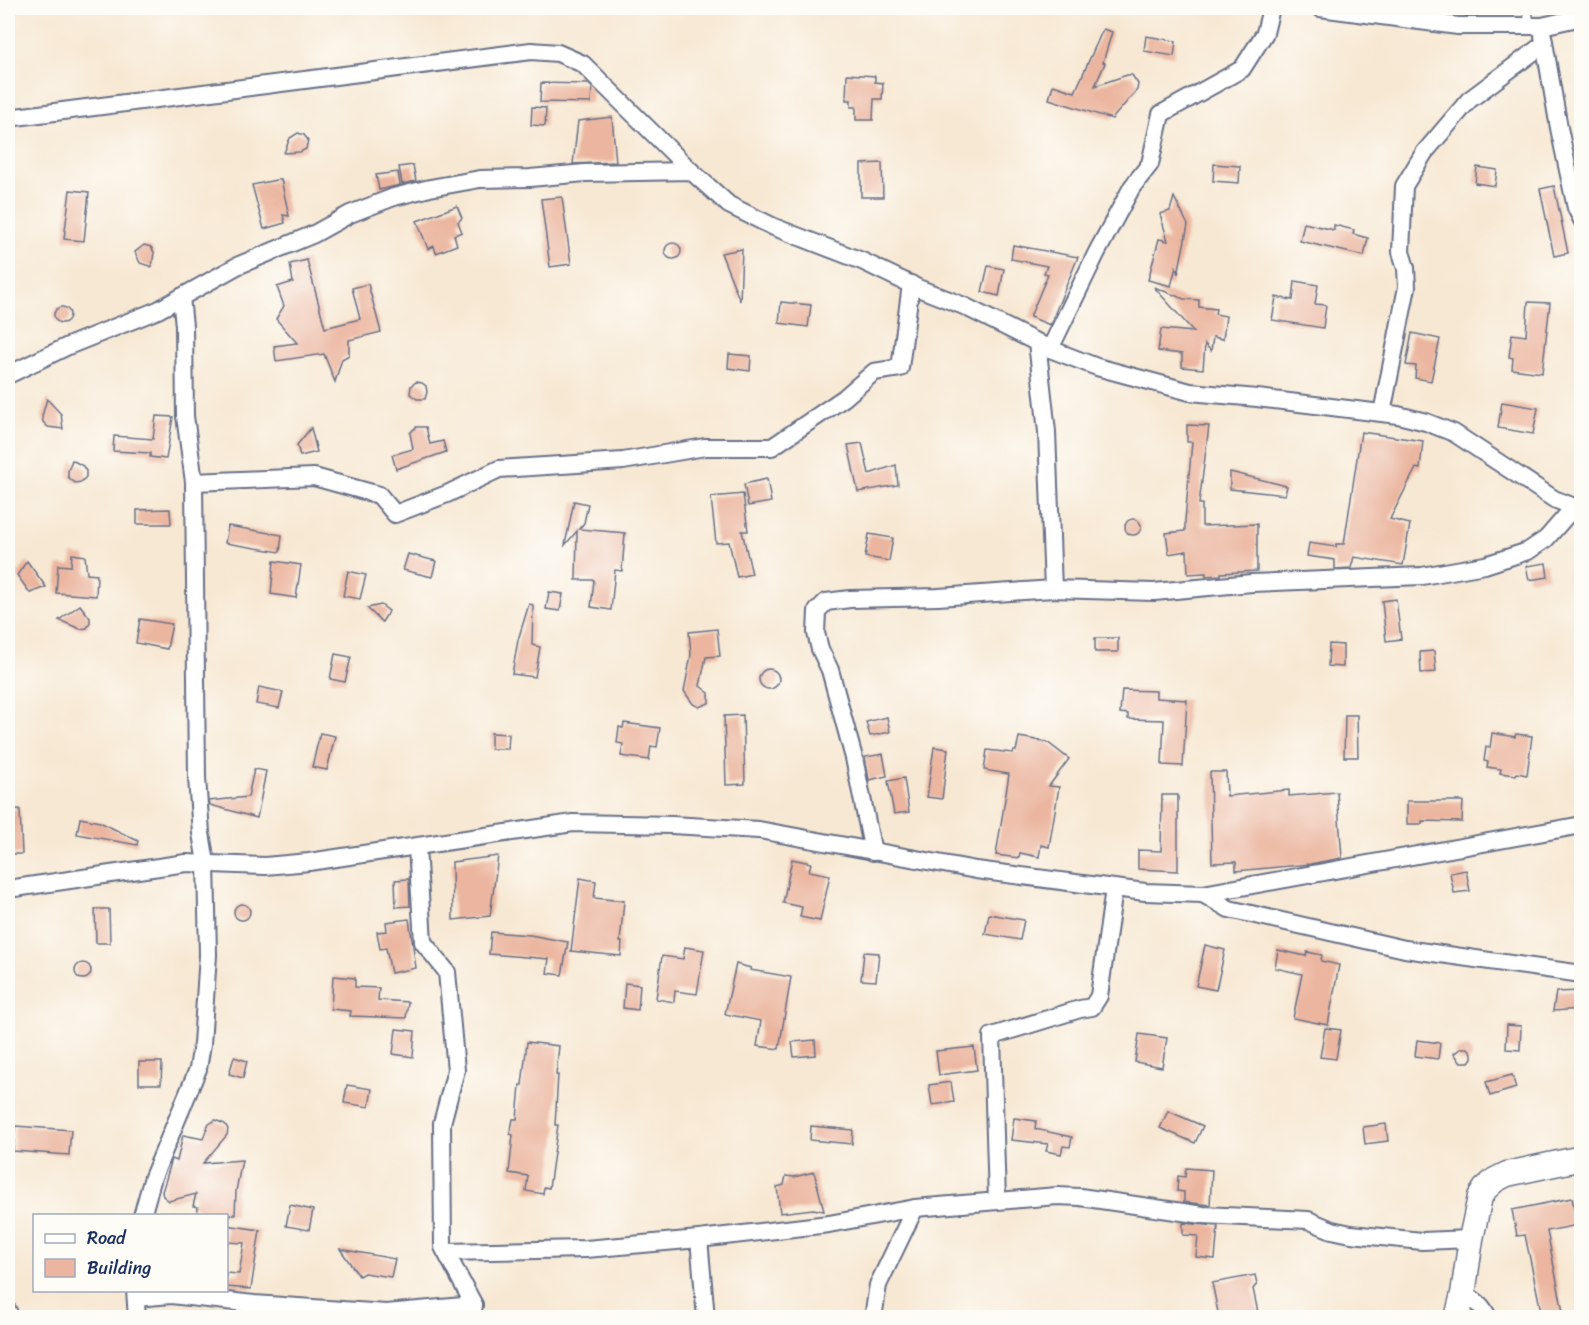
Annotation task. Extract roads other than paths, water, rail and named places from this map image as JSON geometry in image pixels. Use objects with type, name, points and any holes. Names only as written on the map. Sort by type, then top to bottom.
[{"type":"street","points":[[1053,589],[1044,345],[1132,187],[1150,164],[1161,114],[1242,69],[1265,33],[1271,8]]},
{"type":"street","points":[[1320,8],[1458,26],[1536,26],[1581,17]]},
{"type":"street","points":[[1536,26],[1544,44],[1561,139],[1576,208],[1581,220]]},
{"type":"street","points":[[1382,413],[1407,287],[1406,268],[1401,252],[1404,186],[1424,153],[1469,100],[1544,44]]},
{"type":"street","points":[[8,118],[531,51],[558,53],[583,64],[729,205],[774,227],[862,261],[1096,367],[1190,392],[1415,418],[1454,433],[1554,499],[1578,509],[1546,539],[1528,551],[1485,565],[1422,576],[1252,583],[1154,592],[1053,589],[826,602],[817,611],[816,633],[820,649],[830,670],[854,758],[873,852]]},
{"type":"street","points":[[8,375],[68,346],[158,310],[237,267],[394,196],[480,180],[585,173],[692,171]]},
{"type":"street","points":[[194,482],[314,477],[379,495],[395,514],[447,494],[499,469],[623,460],[705,447],[772,447],[844,398],[874,372],[900,368],[911,284]]},
{"type":"street","points":[[142,1214],[153,1177],[181,1113],[200,1061],[208,955],[206,863],[201,833],[197,778],[194,482],[184,416],[184,327],[181,297]]},
{"type":"street","points":[[8,889],[186,863],[265,866],[354,857],[573,823],[759,830],[976,870],[1114,889],[1203,894],[1581,825]]},
{"type":"street","points":[[137,1317],[135,1294],[386,1313],[472,1311],[443,1247],[442,1123],[456,1070],[447,972],[423,942],[417,847]]},
{"type":"street","points":[[997,1201],[992,1036],[1092,1007],[1099,996],[1114,889]]},
{"type":"street","points":[[1203,894],[1229,909],[1405,949],[1581,974]]},
{"type":"street","points":[[1457,1317],[1463,1294],[1470,1239],[1480,1197],[1485,1189],[1495,1180],[1507,1174],[1581,1158]]},
{"type":"street","points":[[446,1252],[586,1250],[829,1224],[915,1208],[1057,1196],[1080,1197],[1203,1215],[1308,1220],[1332,1230],[1351,1234],[1422,1241],[1470,1239]]},
{"type":"street","points":[[873,1317],[876,1290],[915,1208]]},
{"type":"street","points":[[699,1239],[706,1317]]},
{"type":"street","points":[[1463,1294],[1476,1300],[1488,1317]]},
{"type":"street","points":[[8,1311],[10,1317]]},
{"type":"lane","points":[[1527,8],[1536,26]]}]
